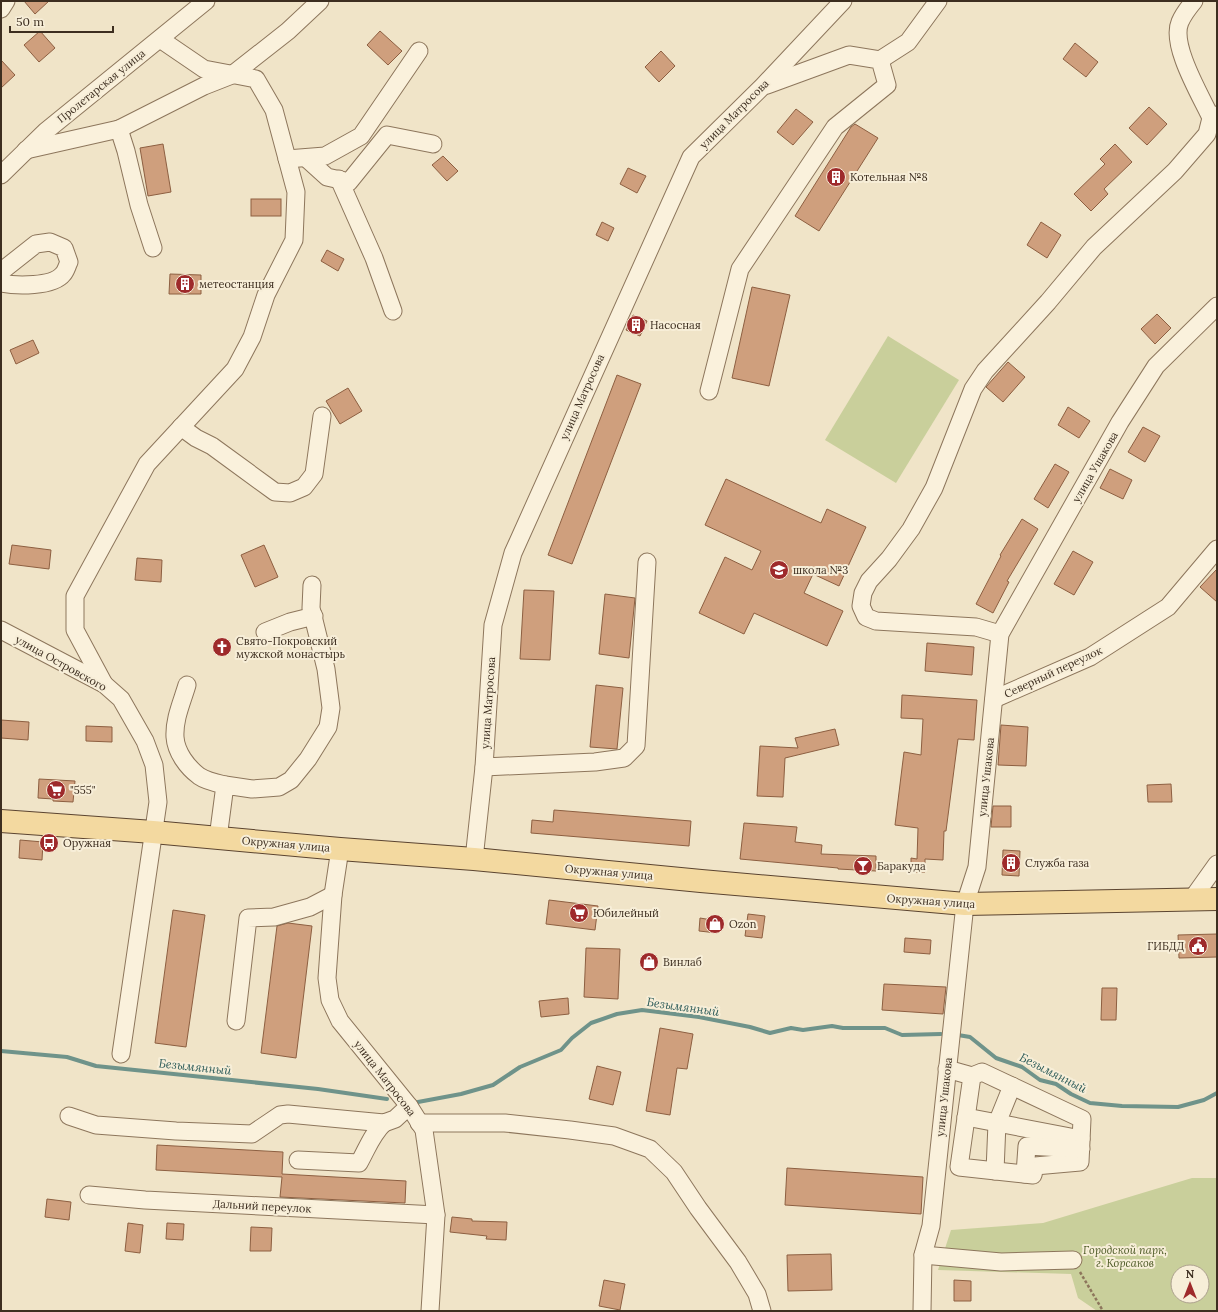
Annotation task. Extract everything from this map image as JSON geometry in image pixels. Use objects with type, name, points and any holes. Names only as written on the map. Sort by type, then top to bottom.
[{"type":"main road","name":"Окружная улица","points":[[1,821],[153,832],[340,850],[474,859],[965,904],[1217,898]]},
{"type":"street","points":[[1,9],[6,1]]},
{"type":"street","name":"Пролетарская улица","points":[[1,175],[46,130],[206,1]]},
{"type":"street","points":[[26,150],[119,129],[204,86],[232,75],[288,31],[320,1]]},
{"type":"street","name":"улица Матросова","points":[[474,859],[484,767],[493,625],[512,553],[691,157],[763,86],[843,1]]},
{"type":"street","points":[[763,86],[849,55],[880,60],[908,42],[938,1]]},
{"type":"street","points":[[1000,634],[976,627],[876,621],[866,617],[861,606],[864,593],[869,581],[889,559],[911,529],[934,488],[974,389],[985,371],[1048,302],[1094,247],[1176,171],[1207,134],[1214,116],[1184,62],[1179,41],[1179,23],[1194,1]]},
{"type":"street","points":[[104,684],[75,630],[75,596],[147,464],[235,369],[252,337],[266,295],[294,240],[296,192],[274,110],[256,79],[204,69],[160,39]]},
{"type":"street","points":[[287,159],[325,156],[361,136],[419,52]]},
{"type":"street","points":[[709,391],[740,269],[836,127],[887,85],[880,60]]},
{"type":"street","points":[[119,129],[126,150],[139,205],[153,248]]},
{"type":"street","points":[[306,158],[327,177],[349,182],[387,135],[433,144]]},
{"type":"street","points":[[339,180],[374,258],[394,311]]},
{"type":"street","points":[[1,274],[3,270],[36,244],[50,242],[64,248],[69,262],[63,275],[48,283],[11,285],[1,283]]},
{"type":"street","name":"улица Ушакова","points":[[922,1311],[924,1255],[931,1226],[965,904],[977,867],[1000,634],[1120,422],[1156,366],[1217,306]]},
{"type":"street","points":[[181,427],[196,438],[212,446],[275,492],[290,492],[304,487],[314,474],[322,416]]},
{"type":"street","name":"Северный переулок","points":[[994,699],[1090,657],[1168,607],[1217,548]]},
{"type":"street","points":[[484,767],[595,762],[624,758],[636,746],[647,562]]},
{"type":"street","points":[[187,685],[176,720],[175,738],[185,763],[199,776],[210,782],[252,789],[279,787],[291,780],[308,759],[328,727],[331,708],[327,677],[311,608],[312,585]]},
{"type":"street","points":[[265,632],[290,622],[314,616]]},
{"type":"street","name":"улица Островского","points":[[1,630],[104,684],[121,699],[145,741],[154,765],[158,802],[121,1054]]},
{"type":"street","points":[[218,838],[225,785]]},
{"type":"street","name":"улица Матросова","points":[[340,850],[333,895],[328,978],[330,1000],[340,1021],[409,1106],[424,1130],[436,1215],[430,1311]]},
{"type":"street","points":[[1192,899],[1217,864]]},
{"type":"street","points":[[236,1021],[248,918],[274,917],[310,907],[333,895]]},
{"type":"street","points":[[947,1069],[972,1076],[982,1072],[1082,1119],[1080,1162],[1035,1166],[1033,1175],[959,1167],[972,1076]]},
{"type":"street","points":[[995,1171],[997,1122],[1012,1086]]},
{"type":"street","points":[[69,1116],[96,1125],[176,1131],[252,1134],[280,1115],[288,1114],[384,1122],[395,1119],[409,1106]]},
{"type":"street","points":[[966,1117],[997,1122],[1081,1144]]},
{"type":"street","points":[[298,1160],[359,1163],[367,1150],[375,1131],[384,1122]]},
{"type":"street","points":[[419,1123],[505,1123],[570,1130],[614,1136],[650,1149],[674,1172],[698,1208],[738,1262],[757,1294],[762,1311]]},
{"type":"street","name":"Дальний переулок","points":[[89,1195],[153,1200],[436,1215]]},
{"type":"street","points":[[924,1255],[1001,1262],[1073,1260]]},
{"type":"path","points":[[1073,1260],[1103,1311]]},
{"type":"green space","points":[[888,336],[959,380],[896,483],[825,440]]},
{"type":"green space","name":"Городской парк, г. Корсаков","points":[[1192,1178],[1217,1178],[1217,1311],[1097,1311],[1078,1298],[1071,1274],[938,1270],[951,1230],[1043,1223]]},
{"type":"building","points":[[24,1],[49,1],[35,14]]},
{"type":"building","points":[[40,31],[55,48],[39,62],[24,45]]},
{"type":"building","points":[[380,31],[402,51],[388,65],[367,45]]},
{"type":"building","points":[[1075,43],[1098,62],[1086,77],[1063,59]]},
{"type":"building","points":[[661,51],[675,66],[659,82],[645,67]]},
{"type":"building","points":[[1,60],[15,75],[1,88]]},
{"type":"building","points":[[1149,107],[1167,124],[1147,145],[1129,128]]},
{"type":"building","points":[[796,109],[813,122],[793,145],[777,132]]},
{"type":"building","name":"Котельная №8","points":[[855,124],[878,138],[819,231],[795,216],[851,127]]},
{"type":"building","points":[[163,144],[171,192],[148,196],[140,148]]},
{"type":"building","points":[[1115,144],[1132,162],[1104,189],[1108,194],[1091,211],[1074,194],[1105,164],[1100,159]]},
{"type":"building","points":[[443,156],[458,171],[447,181],[432,165]]},
{"type":"building","points":[[628,168],[646,176],[637,193],[620,184]]},
{"type":"building","points":[[251,199],[281,199],[281,216],[251,216]]},
{"type":"building","points":[[602,222],[614,228],[608,241],[596,235]]},
{"type":"building","points":[[1041,222],[1061,235],[1047,258],[1027,245]]},
{"type":"building","points":[[327,250],[344,259],[338,271],[321,261]]},
{"type":"building","name":"метеостанция","points":[[170,274],[201,275],[201,294],[169,294]]},
{"type":"building","points":[[752,287],[790,295],[769,386],[732,378]]},
{"type":"building","points":[[1157,314],[1171,328],[1155,344],[1141,329]]},
{"type":"building","name":"Насосная","points":[[633,315],[647,321],[640,336],[626,330]]},
{"type":"building","points":[[33,340],[39,353],[16,364],[10,350]]},
{"type":"building","points":[[1008,362],[1025,377],[1003,402],[986,387]]},
{"type":"building","points":[[617,375],[641,384],[572,564],[548,555]]},
{"type":"building","points":[[348,388],[362,411],[340,424],[326,401]]},
{"type":"building","points":[[1068,407],[1090,421],[1079,438],[1058,425]]},
{"type":"building","points":[[1143,427],[1160,436],[1145,462],[1128,452]]},
{"type":"building","points":[[1055,464],[1069,472],[1048,508],[1034,499]]},
{"type":"building","points":[[1110,469],[1132,480],[1123,499],[1100,488]]},
{"type":"building","points":[[726,479],[821,523],[827,509],[866,527],[839,586],[813,574],[804,593],[843,611],[827,646],[754,613],[744,634],[699,613],[725,557],[752,570],[761,551],[705,525]]},
{"type":"building","points":[[1022,519],[1038,529],[1007,581],[1009,582],[993,613],[976,604],[1001,556],[1000,555]]},
{"type":"building","points":[[12,545],[51,550],[49,569],[9,564]]},
{"type":"building","points":[[264,545],[278,577],[255,587],[241,555]]},
{"type":"building","points":[[1073,551],[1093,562],[1074,595],[1054,584]]},
{"type":"building","points":[[137,558],[162,560],[161,582],[135,580]]},
{"type":"building","points":[[1217,569],[1217,602],[1200,587]]},
{"type":"building","points":[[524,590],[554,591],[550,660],[520,659]]},
{"type":"building","points":[[605,594],[635,598],[629,658],[599,654]]},
{"type":"building","points":[[927,643],[974,647],[972,675],[925,671]]},
{"type":"building","points":[[596,685],[623,688],[617,749],[590,747]]},
{"type":"building","points":[[902,695],[977,700],[974,740],[958,739],[946,831],[944,831],[943,860],[925,859],[925,872],[911,872],[911,858],[917,859],[918,828],[895,825],[904,752],[921,755],[923,719],[901,718]]},
{"type":"building","points":[[1,720],[29,722],[28,740],[1,738]]},
{"type":"building","points":[[1001,725],[1028,727],[1026,766],[998,765]]},
{"type":"building","points":[[86,726],[112,727],[112,742],[86,741]]},
{"type":"building","points":[[835,729],[839,745],[785,758],[783,797],[757,796],[760,746],[798,748],[795,738]]},
{"type":"building","name":"\"555\"","points":[[39,779],[75,781],[73,802],[53,801],[53,799],[38,798]]},
{"type":"building","points":[[1171,784],[1172,802],[1148,802],[1147,785]]},
{"type":"building","points":[[993,806],[1011,806],[1011,827],[991,827]]},
{"type":"building","points":[[554,810],[691,821],[689,846],[531,833],[532,820],[553,822]]},
{"type":"building","points":[[744,823],[797,827],[795,842],[822,845],[821,854],[876,856],[876,871],[838,869],[740,859]]},
{"type":"building","points":[[20,840],[43,842],[42,860],[19,858]]},
{"type":"building","name":"Служба газа","points":[[1003,850],[1020,851],[1019,876],[1002,875]]},
{"type":"building","points":[[549,900],[598,906],[595,930],[546,924]]},
{"type":"building","points":[[173,910],[205,915],[186,1047],[155,1043]]},
{"type":"building","points":[[748,914],[765,916],[762,938],[745,936]]},
{"type":"building","points":[[700,918],[718,921],[717,933],[699,931]]},
{"type":"building","points":[[288,923],[312,926],[296,1058],[261,1053],[277,926]]},
{"type":"building","name":"ГИБДД","points":[[1217,934],[1217,957],[1179,958],[1178,935]]},
{"type":"building","points":[[905,938],[931,940],[930,954],[904,952]]},
{"type":"building","points":[[586,948],[620,949],[618,999],[584,997]]},
{"type":"building","points":[[884,984],[946,987],[943,1014],[882,1010]]},
{"type":"building","points":[[1102,988],[1117,988],[1116,1020],[1101,1020]]},
{"type":"building","points":[[568,998],[569,1014],[541,1017],[539,1001]]},
{"type":"building","points":[[660,1028],[693,1034],[687,1069],[677,1068],[670,1115],[646,1111]]},
{"type":"building","points":[[597,1066],[621,1072],[613,1105],[589,1099]]},
{"type":"building","points":[[157,1145],[283,1152],[282,1174],[406,1181],[405,1203],[280,1197],[282,1177],[156,1170]]},
{"type":"building","points":[[787,1168],[923,1177],[921,1214],[785,1205]]},
{"type":"building","points":[[47,1199],[71,1202],[69,1220],[45,1217]]},
{"type":"building","points":[[452,1217],[472,1219],[472,1221],[507,1222],[506,1240],[486,1239],[487,1236],[450,1232]]},
{"type":"building","points":[[128,1223],[143,1225],[140,1253],[125,1251]]},
{"type":"building","points":[[167,1223],[184,1224],[183,1240],[166,1239]]},
{"type":"building","points":[[251,1227],[272,1228],[271,1251],[250,1251]]},
{"type":"building","points":[[831,1254],[832,1290],[788,1291],[787,1255]]},
{"type":"building","points":[[604,1280],[625,1284],[620,1310],[599,1306]]},
{"type":"building","points":[[954,1280],[971,1281],[971,1301],[954,1301]]},
{"type":"waterway","name":"Безымянный","points":[[418,1102],[461,1094],[493,1085],[520,1067],[561,1050],[572,1038],[591,1023],[617,1014],[642,1010],[699,1017],[750,1027],[770,1033],[791,1028],[803,1030],[832,1026],[843,1028],[885,1028],[902,1035],[941,1034]]},
{"type":"waterway","name":"Безымянный","points":[[958,1035],[970,1037],[996,1058],[1022,1067],[1040,1080],[1056,1084],[1071,1094],[1090,1103],[1122,1106],[1178,1107],[1204,1100],[1217,1093]]},
{"type":"waterway","name":"Безымянный","points":[[1,1051],[67,1057],[96,1066],[318,1089],[387,1099]]},
{"type":"place","name":"Котельная №8","points":[[836,177]]},
{"type":"place","name":"метеостанция","points":[[185,284]]},
{"type":"place","name":"Насосная","points":[[636,325]]},
{"type":"place","name":"школа №3","points":[[779,570]]},
{"type":"place","name":"Свято-Покровский мужской монастырь","points":[[222,647]]},
{"type":"place","name":"\"555\"","points":[[56,790]]},
{"type":"place","name":"Оружная","points":[[49,843]]},
{"type":"place","name":"Служба газа","points":[[1011,863]]},
{"type":"place","name":"Баракуда","points":[[863,866]]},
{"type":"place","name":"Юбилейный","points":[[579,913]]},
{"type":"place","name":"Ozon","points":[[715,924]]},
{"type":"place","name":"ГИБДД","points":[[1198,946]]},
{"type":"place","name":"Винлаб","points":[[649,962]]}]
